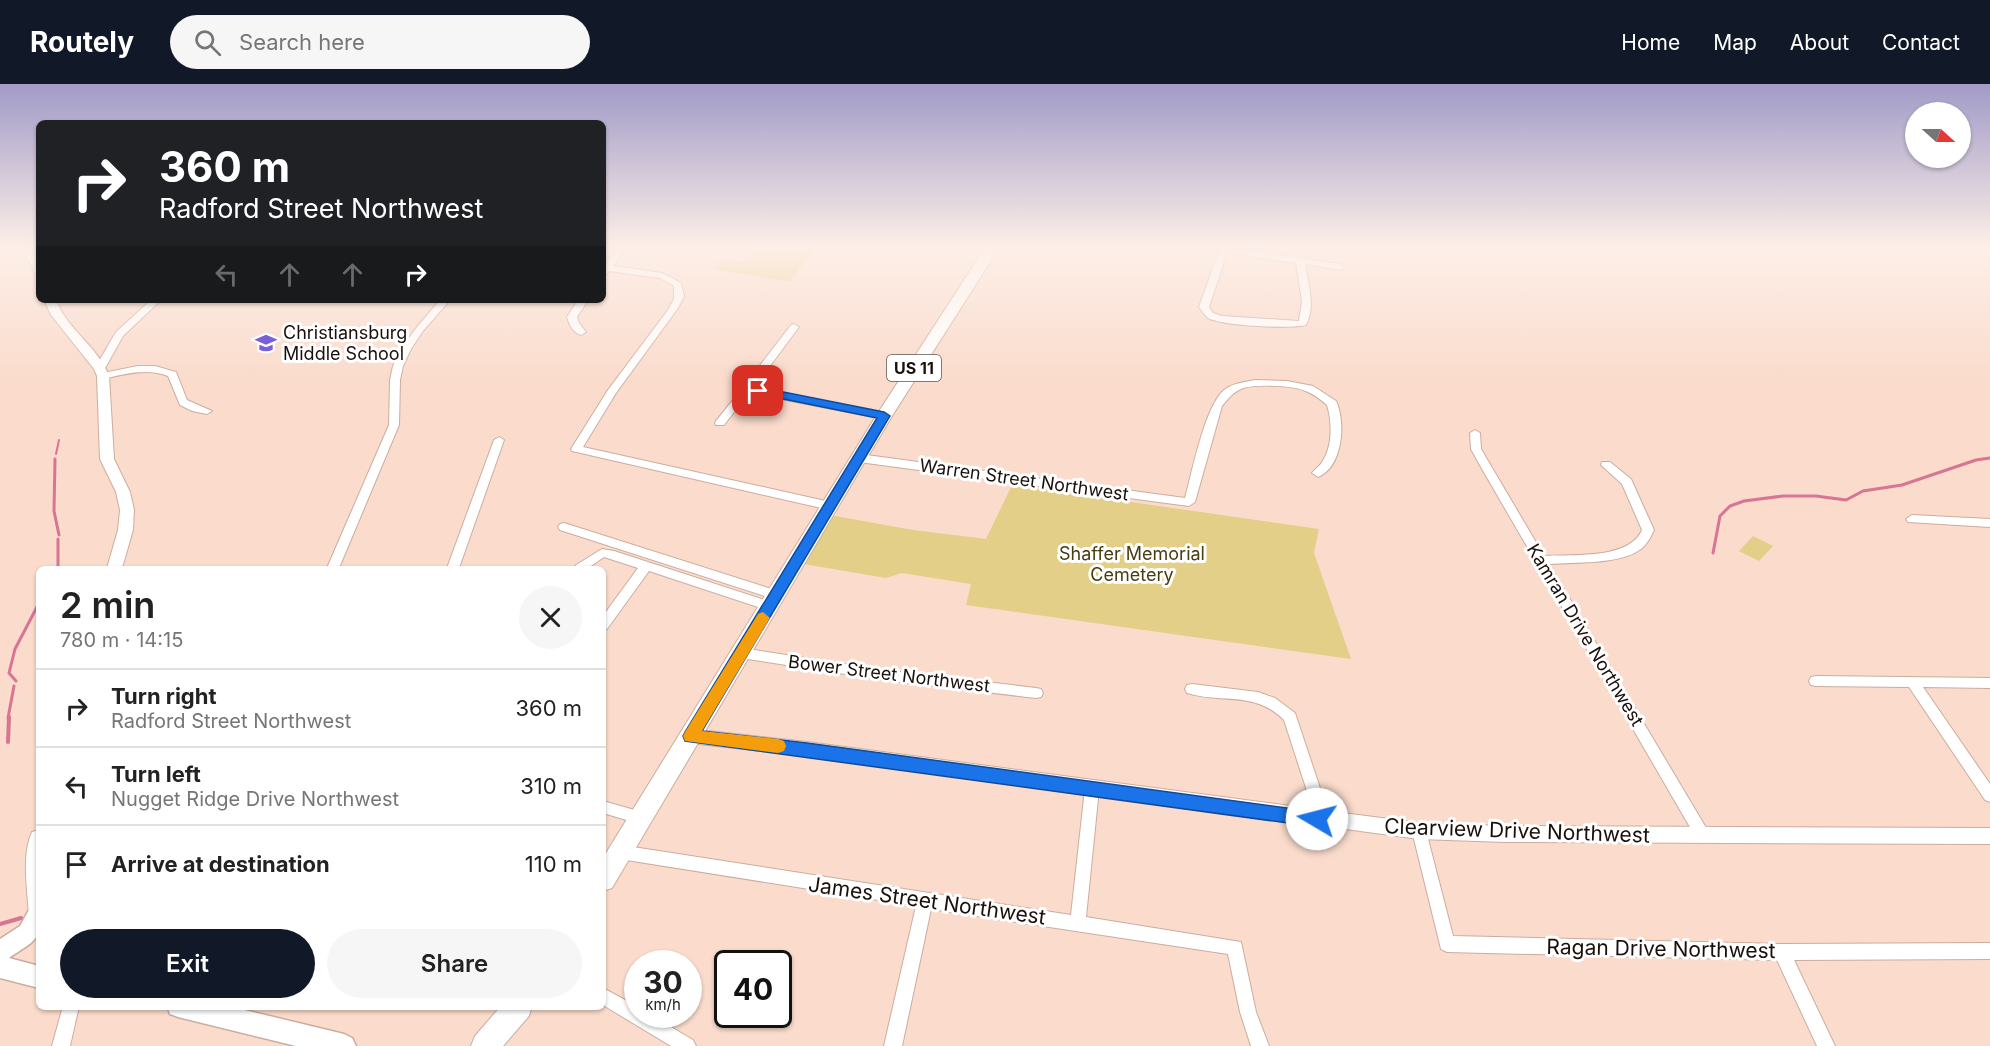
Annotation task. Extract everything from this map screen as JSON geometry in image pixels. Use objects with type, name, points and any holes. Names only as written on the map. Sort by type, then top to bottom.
[{"type":"main road","name":"US 11","points":[[606,875],[884,416],[963,293]]},
{"type":"main road","points":[[0,952],[28,933],[36,921]]},
{"type":"main road","points":[[0,967],[36,976]]},
{"type":"main road","points":[[485,1046],[516,1010]]},
{"type":"main road","points":[[220,1011],[344,1046]]},
{"type":"street","points":[[680,293],[675,307],[612,392],[576,449],[830,506]]},
{"type":"street","points":[[1208,293],[1204,307],[1210,315],[1221,319],[1294,325],[1304,322],[1306,317],[1304,293]]},
{"type":"street","points":[[51,303],[56,314],[102,372]]},
{"type":"street","points":[[115,566],[126,522],[127,507],[123,493],[110,473],[106,457],[102,372],[119,334],[153,303]]},
{"type":"street","points":[[334,566],[394,425],[395,380],[398,366],[406,349],[443,303]]},
{"type":"street","points":[[581,303],[572,317],[574,324],[581,332]]},
{"type":"street","points":[[720,423],[742,394],[749,395],[794,327]]},
{"type":"street","points":[[102,372],[147,368],[165,371],[172,374],[178,393],[187,405],[207,411]]},
{"type":"street","name":"Warren Street Northwest","points":[[859,458],[1189,502],[1216,406],[1228,392],[1239,386],[1274,382],[1317,392],[1332,403],[1336,421],[1334,438],[1329,462],[1318,473]]},
{"type":"street","points":[[755,387],[884,416]]},
{"type":"street","name":"Kamran Drive Northwest","points":[[1475,433],[1476,449],[1703,836]]},
{"type":"street","points":[[454,566],[499,440]]},
{"type":"street","points":[[1541,560],[1616,553],[1633,549],[1644,540],[1648,530],[1645,517],[1627,482],[1606,465]]},
{"type":"street","points":[[1912,519],[1990,524]]},
{"type":"street","points":[[564,527],[773,600]]},
{"type":"street","points":[[583,566],[602,553],[773,600]]},
{"type":"street","points":[[606,622],[646,566]]},
{"type":"street","name":"Bower Street Northwest","points":[[741,653],[884,675],[1036,693]]},
{"type":"street","points":[[1816,681],[1990,683]]},
{"type":"street","points":[[1913,683],[1990,796]]},
{"type":"street","points":[[1192,689],[1262,698],[1286,711],[1313,788],[1317,819]]},
{"type":"street","name":"Clearview Drive Northwest","points":[[690,736],[807,749],[1419,831],[1703,836],[1990,836]]},
{"type":"street","points":[[1078,922],[1092,789]]},
{"type":"street","points":[[606,808],[640,818]]},
{"type":"street","name":"Ragan Drive Northwest","points":[[1419,831],[1448,944],[1782,952],[1990,951]]},
{"type":"street","name":"James Street Northwest","points":[[620,852],[925,901],[1235,947],[1248,1012],[1260,1046]]},
{"type":"street","points":[[893,1046],[925,901]]},
{"type":"street","points":[[1782,952],[1826,1046]]},
{"type":"street","points":[[606,998],[687,1046]]},
{"type":"street","points":[[61,1046],[70,1010]]},
{"type":"green space","name":"Shaffer Memorial Cemetery","points":[[1012,485],[1319,529],[1314,553],[1351,659],[966,605],[971,584],[902,573],[886,578],[804,564],[831,518],[835,516],[913,530],[986,539]]},
{"type":"green space","points":[[1753,536],[1773,546],[1759,561],[1739,551]]},
{"type":"waterway","points":[[56,454],[59,440]]},
{"type":"waterway","points":[[1713,553],[1720,516],[1730,506],[1744,501],[1783,496],[1816,496],[1846,500],[1863,491],[1902,485],[1976,460],[1990,458]]},
{"type":"waterway","points":[[55,459],[54,511],[59,535]]},
{"type":"waterway","points":[[58,539],[58,566]]},
{"type":"waterway","points":[[16,681],[9,673],[15,649],[36,609]]},
{"type":"waterway","points":[[8,718],[14,686]]},
{"type":"waterway","points":[[8,742],[9,717]]},
{"type":"waterway","points":[[0,924],[21,918]]},
{"type":"slow traffic","points":[[763,618],[690,736],[778,746]]},
{"type":"place","name":"Christiansburg Middle School","points":[[266,343]]},
{"type":"route","points":[[758,391],[884,416],[690,736],[807,749],[1317,819]]}]
